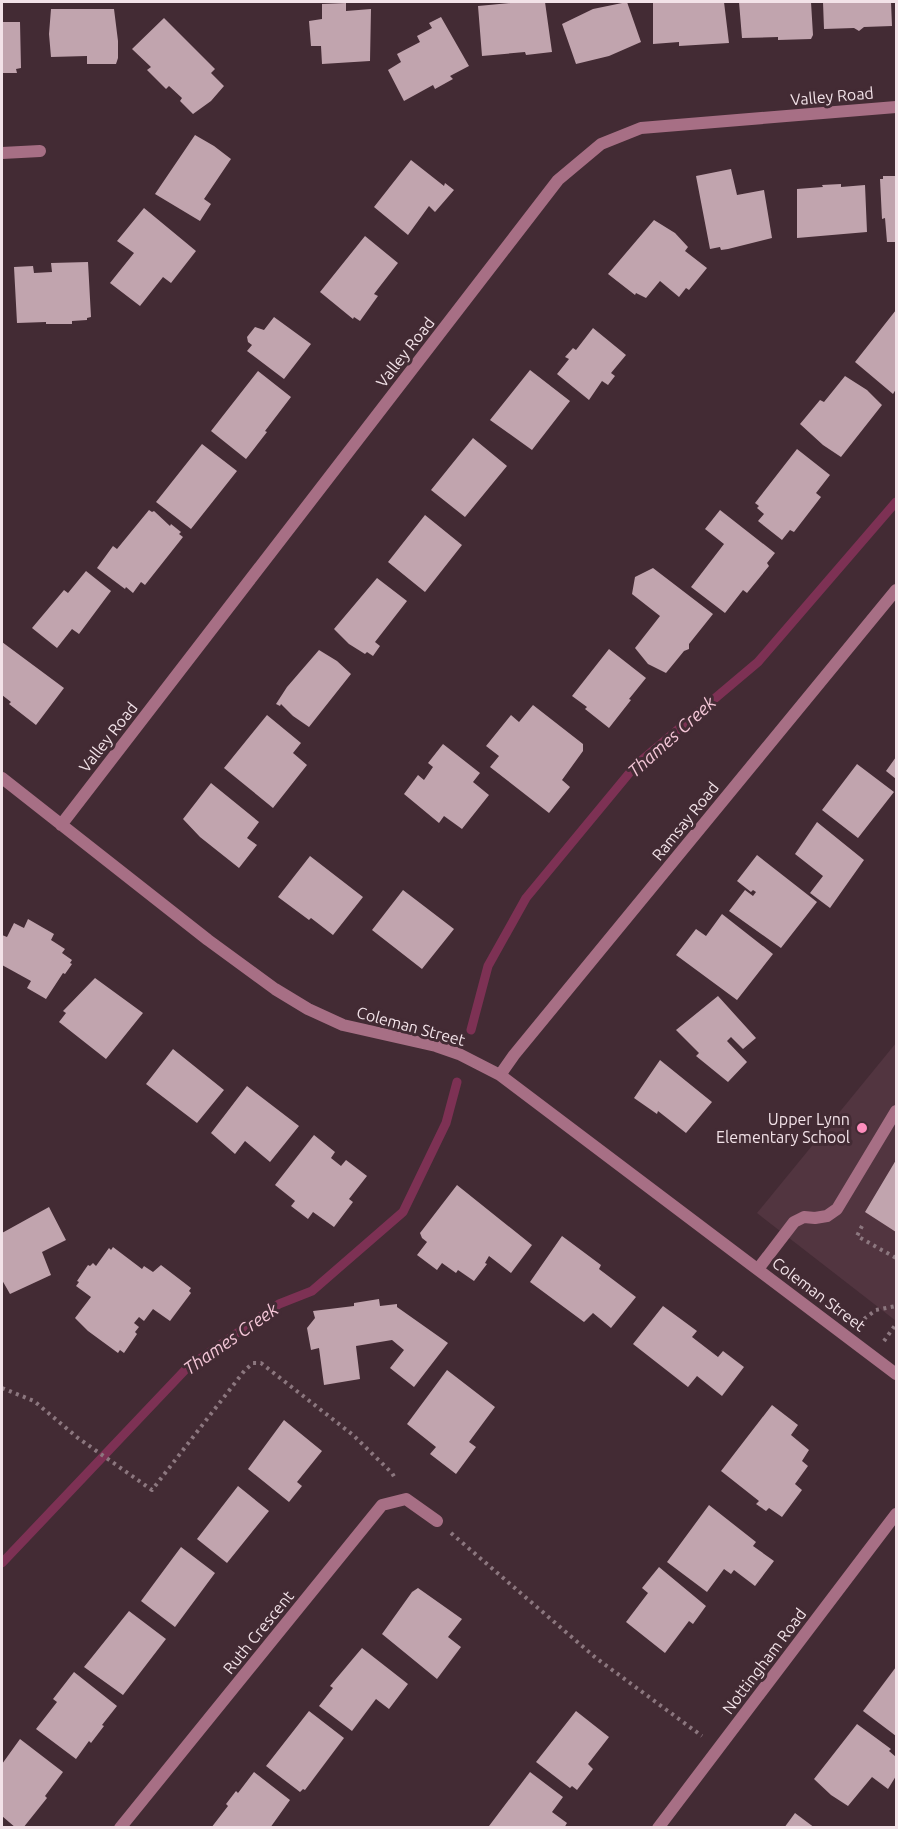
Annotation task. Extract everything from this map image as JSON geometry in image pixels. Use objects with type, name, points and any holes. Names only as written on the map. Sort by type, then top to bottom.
[{"type":"street","name":"Valley Road","points":[[61,825],[558,180],[601,144],[641,128],[897,107]]},
{"type":"street","points":[[2,153],[40,151]]},
{"type":"street","name":"Ramsay Road","points":[[500,1075],[514,1055],[897,590]]},
{"type":"street","name":"Coleman Street","points":[[2,778],[208,940],[275,989],[308,1009],[343,1024],[443,1048],[480,1063],[500,1075],[897,1374]]},
{"type":"street","points":[[758,1269],[794,1222],[804,1217],[827,1216],[837,1209],[897,1111]]},
{"type":"street","points":[[406,1499],[437,1521]]},
{"type":"street","name":"Ruth Crescent","points":[[120,1827],[382,1505],[406,1499]]},
{"type":"street","name":"Nottingham Road","points":[[658,1827],[897,1514]]},
{"type":"path","points":[[862,1226],[857,1236],[897,1258]]},
{"type":"path","points":[[864,1319],[876,1310],[897,1306]]},
{"type":"path","points":[[2,1388],[34,1401],[78,1438],[152,1490],[245,1370],[253,1363],[261,1363],[354,1435],[392,1473],[406,1499]]},
{"type":"path","points":[[437,1521],[596,1658],[718,1749]]},
{"type":"shaded area","name":"Upper Lynn Elementary School","points":[[896,1043],[896,1321],[757,1213]]},
{"type":"building","points":[[545,2],[552,52],[482,56],[478,6]]},
{"type":"building","points":[[627,2],[641,42],[609,56],[576,64],[562,24],[593,9]]},
{"type":"building","points":[[653,2],[724,2],[729,43],[679,46],[679,42],[653,44]]},
{"type":"building","points":[[739,2],[811,2],[813,35],[811,39],[742,38]]},
{"type":"building","points":[[823,2],[891,2],[892,26],[864,27],[859,31],[854,28],[824,29]]},
{"type":"building","points":[[346,3],[346,11],[371,9],[370,61],[322,64],[321,46],[311,46],[309,21],[322,19],[322,4]]},
{"type":"building","points":[[51,9],[114,9],[118,41],[116,64],[87,64],[87,56],[51,57],[49,34]]},
{"type":"building","points":[[441,17],[469,66],[450,76],[453,79],[435,89],[433,85],[404,101],[388,70],[401,62],[397,54],[420,42],[417,36],[432,28],[429,23]]},
{"type":"building","points":[[164,18],[215,69],[211,73],[224,86],[211,101],[193,114],[180,101],[182,98],[169,86],[166,89],[147,70],[151,67],[132,49]]},
{"type":"building","points":[[2,22],[20,22],[21,68],[16,69],[17,73],[2,73]]},
{"type":"building","points":[[195,135],[231,159],[204,199],[211,204],[200,221],[155,194]]},
{"type":"building","points":[[411,160],[444,186],[445,183],[454,190],[435,212],[429,206],[408,235],[374,207]]},
{"type":"building","points":[[731,169],[737,195],[764,190],[772,238],[728,249],[721,250],[720,247],[710,249],[696,176]]},
{"type":"building","points":[[883,176],[896,176],[896,242],[887,242],[885,218],[882,219],[880,179],[883,179]]},
{"type":"building","points":[[841,184],[841,187],[865,185],[867,232],[797,238],[797,189]]},
{"type":"building","points":[[144,208],[196,251],[171,283],[163,277],[140,306],[110,283],[134,253],[117,241]]},
{"type":"building","points":[[654,220],[675,233],[688,247],[685,251],[707,268],[689,290],[686,288],[679,297],[660,281],[646,298],[636,293],[635,295],[608,274]]},
{"type":"building","points":[[365,236],[398,263],[374,294],[378,296],[360,321],[354,317],[353,319],[320,292]]},
{"type":"building","points":[[88,262],[91,317],[87,320],[72,321],[72,324],[17,323],[14,267],[33,266],[34,273],[52,272],[51,263]]},
{"type":"building","points":[[896,310],[896,389],[893,394],[855,362]]},
{"type":"building","points":[[274,317],[311,344],[284,379],[247,351],[252,345],[248,342],[247,337],[255,327],[264,330]]},
{"type":"building","points":[[593,328],[626,355],[611,373],[615,376],[608,385],[602,381],[589,400],[557,374],[569,359],[565,357],[573,348],[576,350]]},
{"type":"building","points":[[530,370],[570,401],[532,450],[490,420]]},
{"type":"building","points":[[258,371],[291,397],[246,459],[211,431]]},
{"type":"building","points":[[845,376],[867,390],[882,405],[841,457],[823,445],[800,424],[820,400],[824,402]]},
{"type":"building","points":[[473,438],[507,466],[465,517],[431,490]]},
{"type":"building","points":[[202,444],[237,471],[191,529],[156,502]]},
{"type":"building","points":[[797,449],[830,475],[816,493],[821,497],[794,532],[790,530],[782,540],[758,521],[764,514],[755,503]]},
{"type":"building","points":[[149,510],[154,511],[170,526],[171,524],[181,532],[179,534],[183,537],[145,585],[141,582],[133,593],[97,568],[113,546],[117,549]]},
{"type":"building","points":[[720,510],[775,553],[767,563],[769,566],[747,593],[743,590],[725,613],[691,587],[724,544],[705,529]]},
{"type":"building","points":[[425,515],[462,545],[425,592],[388,562]]},
{"type":"building","points":[[653,568],[713,614],[689,644],[689,649],[684,651],[666,673],[648,664],[635,648],[660,616],[632,594],[635,577]]},
{"type":"building","points":[[86,571],[111,591],[79,634],[72,629],[57,648],[32,628],[64,590],[68,593]]},
{"type":"building","points":[[377,578],[407,601],[375,642],[380,646],[373,656],[349,644],[334,629]]},
{"type":"building","points":[[2,642],[64,688],[36,725],[9,704],[11,702],[2,695]]},
{"type":"building","points":[[609,649],[646,678],[609,728],[572,696]]},
{"type":"building","points":[[319,650],[337,661],[351,674],[309,727],[281,704],[280,706],[276,704],[287,687]]},
{"type":"building","points":[[533,705],[583,744],[583,751],[562,780],[570,787],[549,813],[490,767],[499,756],[486,746],[511,715],[519,722]]},
{"type":"building","points":[[267,715],[301,743],[293,753],[307,765],[273,808],[224,768]]},
{"type":"building","points":[[443,744],[480,773],[473,782],[489,795],[462,829],[444,816],[439,823],[404,794],[418,775],[424,780],[433,767],[428,763]]},
{"type":"building","points":[[896,757],[896,779],[886,771]]},
{"type":"building","points":[[857,764],[894,792],[858,838],[822,810]]},
{"type":"building","points":[[211,783],[259,822],[247,838],[257,845],[239,868],[200,837],[183,819]]},
{"type":"building","points":[[817,822],[864,860],[830,908],[810,893],[823,876],[795,854]]},
{"type":"building","points":[[757,855],[817,902],[781,948],[729,911],[745,890],[753,896],[756,892],[753,890],[751,892],[737,881]]},
{"type":"building","points":[[310,856],[363,897],[333,935],[278,897]]},
{"type":"building","points":[[403,890],[454,929],[422,969],[372,930]]},
{"type":"building","points":[[722,914],[773,954],[737,1000],[676,955],[696,929],[706,936]]},
{"type":"building","points":[[28,919],[54,934],[51,940],[65,949],[62,953],[72,960],[70,963],[72,964],[65,974],[63,973],[46,999],[27,988],[31,981],[2,965],[2,935],[7,937],[14,923],[24,928]]},
{"type":"building","points":[[95,978],[143,1013],[106,1059],[59,1022],[66,1013],[63,1011]]},
{"type":"building","points":[[718,996],[756,1038],[743,1049],[731,1037],[727,1041],[747,1062],[728,1082],[696,1056],[699,1053],[676,1030]]},
{"type":"building","points":[[173,1049],[224,1090],[197,1123],[146,1084]]},
{"type":"building","points":[[660,1060],[712,1102],[686,1133],[658,1111],[657,1114],[634,1098]]},
{"type":"building","points":[[247,1086],[299,1126],[270,1162],[245,1141],[235,1154],[211,1133]]},
{"type":"building","points":[[314,1135],[335,1152],[331,1158],[341,1166],[346,1160],[367,1176],[349,1199],[353,1202],[334,1227],[313,1212],[308,1219],[291,1206],[295,1201],[275,1185]]},
{"type":"building","points":[[896,1160],[896,1232],[865,1212]]},
{"type":"building","points":[[457,1185],[532,1245],[511,1273],[489,1256],[485,1263],[487,1264],[474,1281],[458,1270],[456,1273],[442,1263],[437,1270],[417,1255],[427,1242],[420,1233]]},
{"type":"building","points":[[49,1207],[66,1240],[42,1252],[51,1275],[10,1294],[2,1280],[2,1233]]},
{"type":"building","points":[[562,1236],[601,1265],[599,1269],[636,1297],[611,1328],[593,1313],[584,1322],[530,1282]]},
{"type":"building","points":[[113,1247],[142,1269],[144,1266],[153,1272],[161,1265],[191,1288],[189,1291],[191,1293],[170,1321],[153,1309],[144,1321],[139,1317],[134,1323],[139,1327],[135,1332],[137,1334],[124,1353],[120,1350],[118,1353],[88,1331],[75,1318],[91,1297],[76,1286],[79,1282],[77,1281],[88,1265],[93,1263],[96,1266],[109,1248],[111,1250]]},
{"type":"building","points":[[379,1299],[380,1306],[397,1304],[397,1307],[448,1343],[414,1387],[390,1368],[404,1350],[392,1340],[356,1346],[360,1379],[324,1385],[319,1348],[311,1350],[307,1328],[315,1318],[313,1311],[354,1306],[354,1303]]},
{"type":"building","points":[[663,1306],[697,1331],[692,1337],[718,1357],[723,1351],[744,1367],[722,1396],[697,1376],[688,1387],[633,1344]]},
{"type":"building","points":[[447,1370],[495,1407],[469,1442],[476,1447],[456,1474],[430,1454],[436,1447],[407,1424]]},
{"type":"building","points":[[772,1405],[798,1425],[791,1435],[809,1450],[802,1461],[808,1466],[795,1484],[802,1490],[782,1517],[769,1508],[766,1511],[756,1504],[759,1501],[721,1471]]},
{"type":"building","points":[[284,1420],[322,1451],[297,1482],[302,1486],[289,1502],[248,1469]]},
{"type":"building","points":[[238,1486],[269,1511],[227,1563],[197,1539]]},
{"type":"building","points":[[709,1505],[756,1542],[753,1546],[774,1561],[755,1586],[734,1570],[731,1574],[724,1569],[707,1592],[667,1562]]},
{"type":"building","points":[[181,1547],[215,1573],[175,1627],[141,1601]]},
{"type":"building","points":[[659,1567],[706,1606],[693,1624],[689,1621],[665,1653],[626,1622],[648,1593],[642,1588]]},
{"type":"building","points":[[418,1588],[462,1619],[448,1637],[461,1647],[437,1679],[382,1634],[412,1592]]},
{"type":"building","points":[[129,1611],[166,1639],[123,1695],[84,1667]]},
{"type":"building","points":[[362,1648],[408,1684],[389,1709],[376,1699],[352,1731],[319,1706],[333,1688],[330,1686]]},
{"type":"building","points":[[896,1667],[896,1736],[863,1711]]},
{"type":"building","points":[[74,1672],[117,1706],[91,1743],[89,1741],[76,1759],[36,1729],[57,1702],[53,1699]]},
{"type":"building","points":[[309,1711],[344,1738],[305,1790],[300,1792],[266,1766]]},
{"type":"building","points":[[576,1711],[609,1737],[588,1764],[593,1769],[577,1790],[572,1786],[570,1788],[536,1762]]},
{"type":"building","points":[[857,1724],[891,1749],[889,1751],[896,1757],[896,1776],[888,1789],[872,1777],[848,1806],[831,1795],[814,1779]]},
{"type":"building","points":[[20,1739],[63,1772],[45,1796],[47,1798],[23,1828],[16,1828],[2,1816],[2,1764]]},
{"type":"building","points":[[254,1772],[290,1800],[270,1828],[211,1828],[228,1806],[226,1804]]},
{"type":"building","points":[[530,1772],[563,1797],[552,1812],[567,1823],[564,1828],[491,1828],[489,1826]]},
{"type":"building","points":[[795,1813],[815,1828],[784,1828]]},
{"type":"waterway","name":"Thames Creek","points":[[471,1030],[488,966],[526,898],[636,765],[758,662],[896,502]]},
{"type":"waterway","name":"Thames Creek","points":[[2,1563],[187,1368],[279,1304],[312,1291],[403,1212],[446,1123],[457,1082]]},
{"type":"place","name":"Upper Lynn Elementary School","points":[[862,1128]]}]
